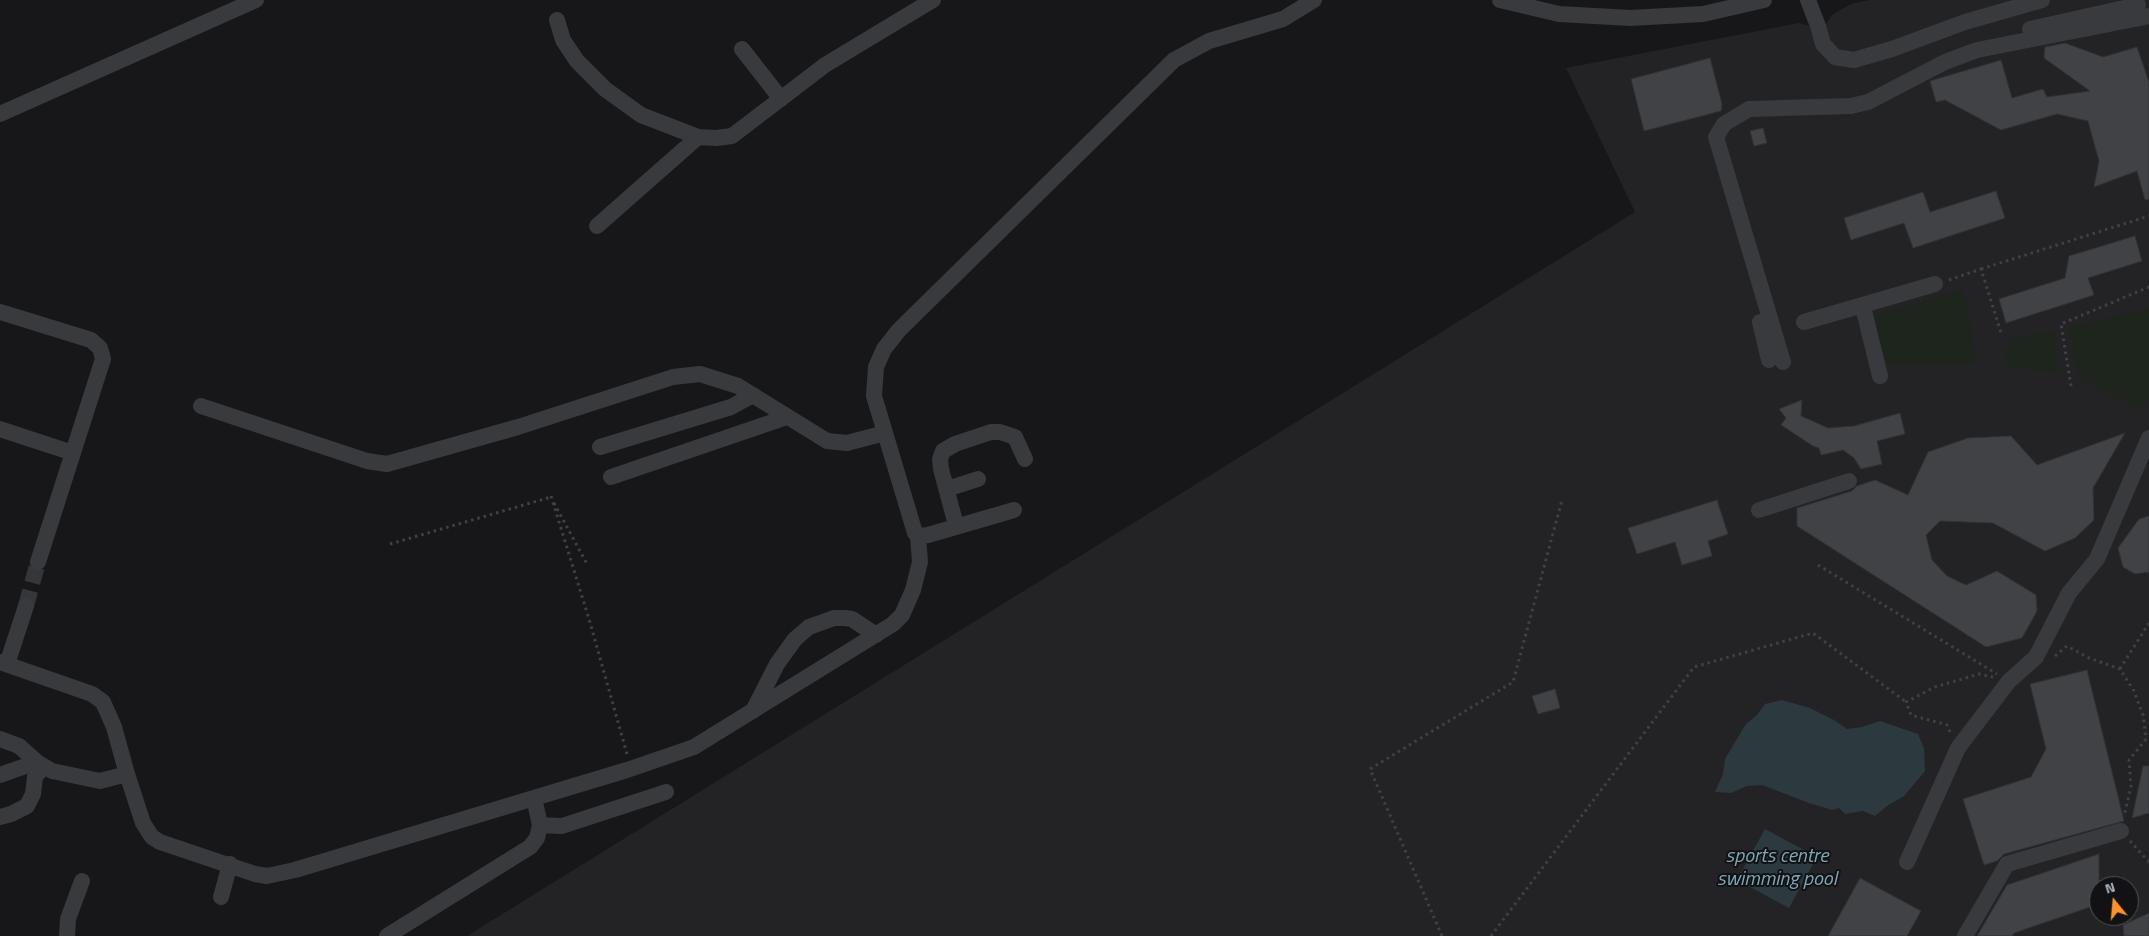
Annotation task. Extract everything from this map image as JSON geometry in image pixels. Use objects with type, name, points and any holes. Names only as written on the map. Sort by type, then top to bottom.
[{"type":"street","points":[[0,114],[256,0]]},
{"type":"street","points":[[556,20],[563,40],[576,61],[605,89],[641,115],[698,137],[732,136],[825,65],[933,0]]},
{"type":"street","points":[[26,606],[4,663],[92,694],[103,702],[112,722],[143,823],[152,836],[166,844],[255,874],[273,876],[631,769],[694,747],[876,635],[898,620],[908,604],[920,562],[918,536],[912,526],[874,396],[874,375],[884,349],[899,330],[1174,60],[1209,41],[1292,15],[1314,0]]},
{"type":"street","points":[[1500,0],[1559,14],[1639,18],[1703,14],[1764,0]]},
{"type":"street","points":[[1808,0],[1823,44],[1835,57],[1854,60],[1892,49],[1965,22],[2042,0]]},
{"type":"street","points":[[1776,361],[1708,141],[1722,117],[1749,102],[1853,96],[1872,93],[1950,52],[1990,38],[2143,10]]},
{"type":"street","points":[[742,49],[780,99]]},
{"type":"street","points":[[598,226],[698,137]]},
{"type":"street","points":[[1804,322],[1863,307],[1935,284]]},
{"type":"street","points":[[1863,307],[1880,376]]},
{"type":"street","points":[[0,312],[88,339],[100,348],[103,364],[38,562]]},
{"type":"street","points":[[201,406],[367,461],[387,464],[518,427],[683,374],[709,375],[728,381],[815,435],[835,443],[857,441],[885,432]]},
{"type":"street","points":[[600,448],[731,408],[753,395]]},
{"type":"street","points":[[610,477],[787,418]]},
{"type":"street","points":[[0,429],[73,453]]},
{"type":"street","points":[[956,525],[940,459],[943,451],[955,444],[991,432],[1006,432],[1018,441],[1026,459]]},
{"type":"street","points":[[1907,862],[1958,748],[2009,681],[2036,657],[2070,593],[2097,559],[2149,438]]},
{"type":"street","points":[[947,488],[978,479]]},
{"type":"street","points":[[1759,510],[1849,481]]},
{"type":"street","points":[[918,536],[1014,510]]},
{"type":"street","points":[[753,711],[776,664],[795,639],[809,627],[834,618],[845,618],[852,619],[876,635]]},
{"type":"street","points":[[0,739],[19,746],[40,765],[52,771],[100,781],[127,774]]},
{"type":"street","points":[[0,775],[40,765]]},
{"type":"street","points":[[0,816],[11,814],[27,806],[31,799],[35,777],[40,765]]},
{"type":"street","points":[[540,825],[562,826],[666,792]]},
{"type":"street","points":[[387,936],[528,849],[536,838],[540,825],[534,798]]},
{"type":"street","points":[[1965,936],[2006,864],[2121,831]]},
{"type":"street","points":[[221,896],[230,864]]},
{"type":"street","points":[[67,936],[68,920],[82,881]]},
{"type":"path","points":[[1935,284],[2149,216]]},
{"type":"path","points":[[1981,269],[2002,336]]},
{"type":"path","points":[[2072,386],[2061,324],[2149,287]]},
{"type":"path","points":[[390,544],[551,496]]},
{"type":"path","points":[[551,496],[587,564]]},
{"type":"path","points":[[551,496],[589,618],[631,769]]},
{"type":"path","points":[[1442,936],[1370,769],[1513,682],[1562,500]]},
{"type":"path","points":[[1818,565],[2009,681]]},
{"type":"path","points":[[2120,669],[2149,623]]},
{"type":"path","points":[[1491,936],[1694,667],[1813,633],[1906,702],[1911,715],[1947,725],[1958,748]]},
{"type":"path","points":[[2050,659],[2067,646],[2089,658],[2120,669],[2134,691],[2143,715],[2146,739],[2129,760],[2130,787],[2121,831],[2149,862]]},
{"type":"path","points":[[1906,702],[1935,687],[1979,674],[2009,681]]},
{"type":"shaded area","points":[[1869,0],[2149,0],[2149,936],[467,936],[1635,212],[1566,68],[1799,23],[1813,27],[1826,24],[1833,14],[1851,4]]},
{"type":"shaded area","points":[[1963,290],[1977,363],[1887,365],[1875,316]]},
{"type":"shaded area","points":[[2149,309],[2149,398],[2143,411],[2079,379],[2069,327]]},
{"type":"shaded area","points":[[2055,331],[2058,373],[2003,364],[2011,339]]},
{"type":"water","points":[[1782,700],[1810,708],[1847,729],[1862,727],[1880,721],[1918,734],[1924,748],[1925,771],[1904,796],[1875,816],[1863,811],[1845,814],[1839,808],[1832,810],[1762,785],[1747,786],[1731,793],[1715,792],[1723,774],[1725,759],[1746,724],[1757,715],[1765,704]]},
{"type":"water","name":"sports centre swimming pool","points":[[1765,829],[1817,857],[1789,908],[1737,880]]},
{"type":"building","points":[[2065,43],[2103,57],[2137,47],[2149,82],[2149,199],[2145,200],[2137,171],[2094,187],[2099,161],[2088,121],[2057,114],[2001,130],[1945,100],[1936,102],[1930,81],[2001,60],[2012,98],[2043,89],[2047,97],[2090,91],[2044,58],[2045,47]]},
{"type":"building","points":[[1710,58],[1722,104],[1721,111],[1644,131],[1631,79]]},
{"type":"building","points":[[1763,128],[1767,143],[1754,146],[1750,131]]},
{"type":"building","points":[[1996,191],[2005,218],[1913,248],[1904,223],[1851,240],[1844,218],[1923,192],[1930,212]]},
{"type":"building","points":[[2135,236],[2142,261],[2088,278],[2094,295],[2006,323],[1999,299],[2065,278],[2069,256]]},
{"type":"building","points":[[1802,400],[1801,416],[1828,428],[1854,426],[1900,413],[1905,434],[1877,441],[1882,464],[1861,469],[1854,458],[1843,450],[1821,455],[1819,448],[1781,425],[1786,418],[1779,409]]},
{"type":"building","points":[[2125,433],[2093,488],[2094,520],[2075,538],[2045,551],[1993,523],[1940,521],[1926,535],[1932,560],[1947,576],[1966,585],[1997,571],[2036,595],[2037,611],[2022,638],[1986,647],[1797,526],[1797,508],[1852,491],[1857,486],[1875,480],[1908,495],[1928,452],[1968,438],[2011,436],[2037,465]]},
{"type":"building","points":[[1717,500],[1728,534],[1708,541],[1712,556],[1682,565],[1675,542],[1637,554],[1628,528]]},
{"type":"building","points":[[2149,516],[2149,572],[2135,574],[2123,567],[2118,548],[2139,519]]},
{"type":"building","points":[[2087,670],[2124,821],[2004,854],[1997,861],[1984,865],[1963,799],[2031,777],[2046,749],[2030,684]]},
{"type":"building","points":[[1555,689],[1560,708],[1538,714],[1532,696]]},
{"type":"building","points":[[2143,766],[2149,766],[2149,813],[2132,818]]},
{"type":"building","points":[[2099,854],[2099,876],[2089,876],[2089,907],[2014,933],[2012,936],[1977,936],[2007,885]]},
{"type":"building","points":[[1860,878],[1921,911],[1907,936],[1828,936]]},
{"type":"building","points":[[2149,913],[2149,936],[2124,936],[2123,926],[2139,926],[2139,918]]},
{"type":"tunnel","points":[[26,606],[38,562]]}]
